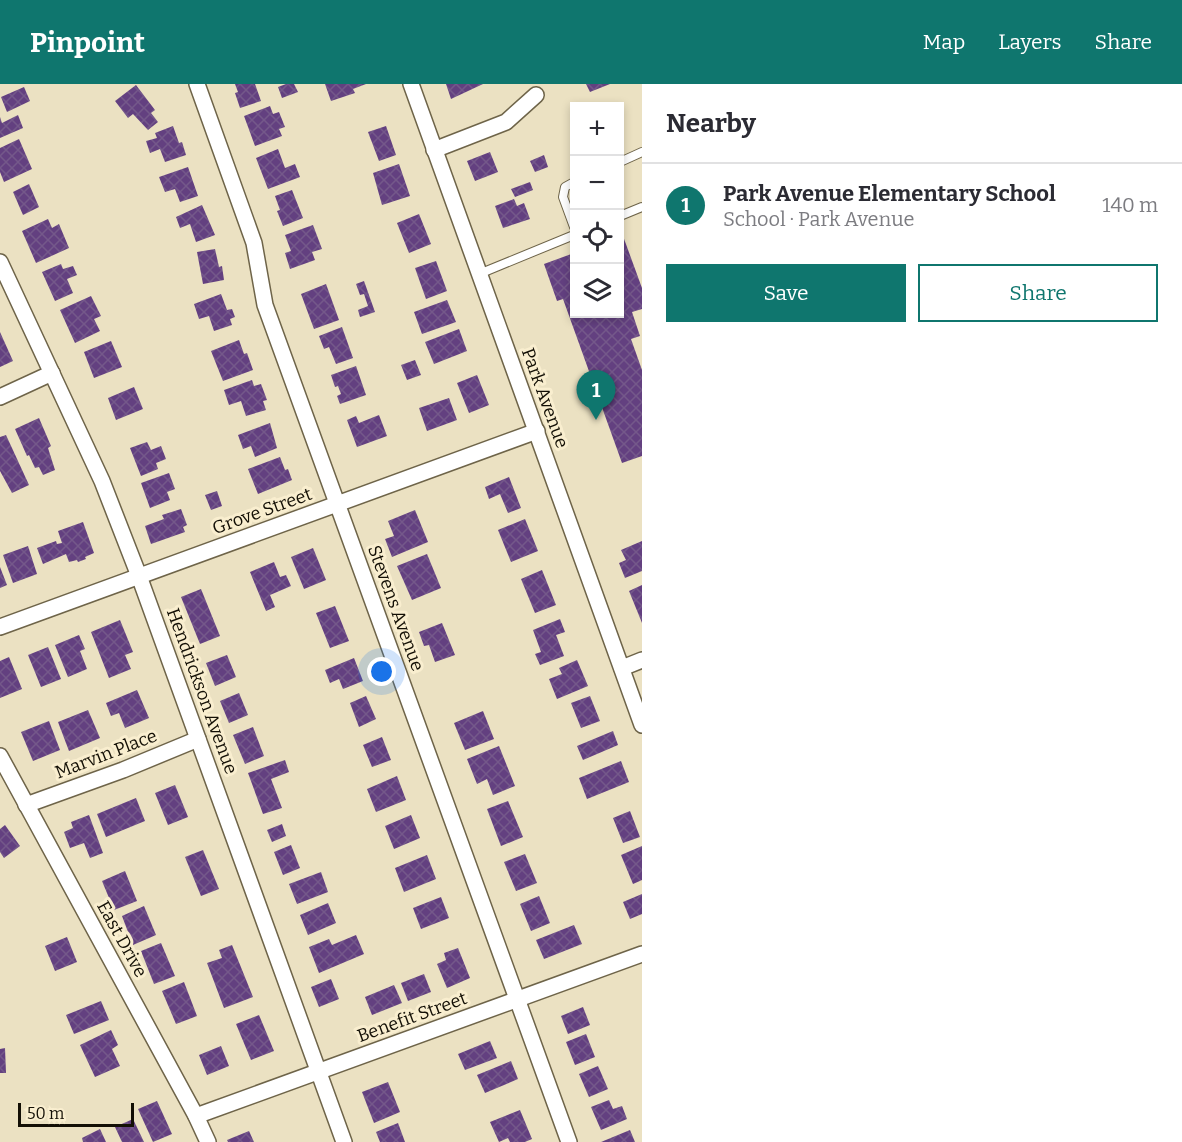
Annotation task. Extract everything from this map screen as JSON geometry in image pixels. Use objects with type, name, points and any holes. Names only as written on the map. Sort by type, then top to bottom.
[{"type":"street","name":"Stevens Avenue","points":[[198,84],[254,243],[265,304],[569,1142]]},
{"type":"street","name":"Park Avenue","points":[[411,84],[642,725]]},
{"type":"street","points":[[434,150],[506,122],[536,95]]},
{"type":"street","name":"Hendrickson Avenue","points":[[0,262],[102,481],[140,576],[344,1142]]},
{"type":"street","points":[[0,397],[52,373]]},
{"type":"street","name":"Grove Street","points":[[0,627],[537,431]]},
{"type":"street","points":[[622,668],[642,660]]},
{"type":"street","name":"Marvin Place","points":[[26,805],[123,770],[198,739]]},
{"type":"street","name":"East Drive","points":[[0,756],[208,1142]]},
{"type":"street","name":"Benefit Street","points":[[196,1116],[642,954]]},
{"type":"lane","points":[[624,160],[642,152]]},
{"type":"lane","points":[[570,184],[565,187],[563,197],[570,216]]},
{"type":"lane","points":[[624,214],[642,207]]},
{"type":"lane","points":[[479,274],[570,237]]},
{"type":"building","points":[[235,84],[255,84],[261,101],[240,108],[235,93],[238,92]]},
{"type":"building","points":[[294,84],[298,92],[282,98],[278,87]]},
{"type":"building","points":[[325,84],[366,84],[353,89],[355,93],[331,101]]},
{"type":"building","points":[[446,84],[483,84],[451,99]]},
{"type":"building","points":[[586,84],[610,84],[590,92]]},
{"type":"building","points":[[136,85],[155,110],[151,113],[158,122],[148,130],[133,114],[128,118],[115,101]]},
{"type":"building","points":[[24,87],[30,101],[7,112],[1,97]]},
{"type":"building","points":[[270,106],[273,114],[279,112],[285,127],[279,129],[282,136],[255,146],[244,116]]},
{"type":"building","points":[[18,115],[23,128],[0,138],[0,117],[2,123]]},
{"type":"building","points":[[173,126],[186,155],[165,162],[160,149],[150,153],[146,141],[157,138],[155,133]]},
{"type":"building","points":[[386,126],[396,155],[379,161],[368,132]]},
{"type":"building","points":[[19,139],[32,169],[4,182],[0,172],[0,148]]},
{"type":"building","points":[[278,149],[285,168],[295,164],[300,177],[268,189],[256,158]]},
{"type":"building","points":[[490,152],[498,172],[475,181],[467,161]]},
{"type":"building","points":[[544,155],[548,167],[535,172],[530,161]]},
{"type":"building","points":[[399,164],[410,196],[382,205],[373,173]]},
{"type":"building","points":[[188,167],[198,196],[180,202],[175,189],[165,192],[159,177]]},
{"type":"building","points":[[530,182],[533,190],[515,197],[511,189]]},
{"type":"building","points":[[29,184],[39,207],[23,215],[13,192]]},
{"type":"building","points":[[292,190],[303,218],[283,226],[277,211],[280,210],[275,196]]},
{"type":"building","points":[[514,199],[517,206],[524,203],[530,219],[503,228],[495,206]]},
{"type":"building","points":[[202,205],[215,235],[196,242],[190,224],[180,228],[176,217]]},
{"type":"building","points":[[419,214],[431,244],[409,253],[397,223]]},
{"type":"building","points":[[48,219],[52,228],[59,224],[69,248],[36,263],[22,231]]},
{"type":"building","points":[[313,225],[322,249],[312,252],[315,260],[290,269],[285,253],[291,251],[285,235]]},
{"type":"building","points":[[624,239],[642,288],[642,309],[632,312],[640,336],[631,339],[642,370],[642,456],[622,463],[563,299],[557,301],[544,264],[570,254],[570,318],[624,318]]},
{"type":"building","points":[[215,249],[219,267],[222,266],[224,280],[203,284],[197,252]]},
{"type":"building","points":[[436,261],[447,291],[426,299],[415,268]]},
{"type":"building","points":[[61,264],[63,269],[73,266],[77,275],[67,279],[73,293],[55,301],[42,272]]},
{"type":"building","points":[[364,281],[375,312],[360,317],[358,310],[368,306],[364,294],[360,295],[356,284]]},
{"type":"building","points":[[326,284],[339,320],[314,329],[301,294]]},
{"type":"building","points":[[221,294],[227,310],[232,309],[235,317],[230,319],[232,325],[214,331],[209,316],[199,319],[194,304]]},
{"type":"building","points":[[91,296],[101,316],[94,319],[100,331],[75,343],[60,310]]},
{"type":"building","points":[[447,300],[456,322],[422,334],[414,312]]},
{"type":"building","points":[[342,327],[353,358],[336,364],[329,347],[324,349],[319,336]]},
{"type":"building","points":[[459,329],[467,351],[434,364],[425,342]]},
{"type":"building","points":[[0,332],[13,361],[0,367]]},
{"type":"building","points":[[239,340],[253,370],[223,381],[211,351]]},
{"type":"building","points":[[111,341],[122,367],[94,378],[84,352]]},
{"type":"building","points":[[415,360],[421,375],[407,380],[401,365]]},
{"type":"building","points":[[356,366],[366,395],[340,404],[337,396],[341,394],[338,386],[335,387],[331,375]]},
{"type":"building","points":[[477,375],[489,405],[469,413],[457,383]]},
{"type":"building","points":[[252,380],[254,386],[261,384],[267,400],[263,401],[266,410],[246,416],[241,401],[229,405],[224,390]]},
{"type":"building","points":[[134,387],[143,409],[116,420],[108,398]]},
{"type":"building","points":[[449,398],[457,420],[427,431],[419,408]]},
{"type":"building","points":[[379,415],[387,436],[357,447],[347,420],[356,416],[359,423]]},
{"type":"building","points":[[39,418],[51,446],[48,448],[55,470],[43,475],[39,467],[35,468],[29,455],[27,456],[15,429]]},
{"type":"building","points":[[270,423],[277,448],[255,457],[251,446],[243,449],[238,435]]},
{"type":"building","points":[[6,435],[29,485],[12,493],[0,471],[0,437]]},
{"type":"building","points":[[147,442],[151,450],[161,446],[166,459],[156,463],[158,469],[141,476],[130,448]]},
{"type":"building","points":[[280,457],[292,480],[258,494],[248,469]]},
{"type":"building","points":[[169,473],[175,489],[167,492],[170,500],[150,508],[141,483]]},
{"type":"building","points":[[509,477],[521,508],[508,513],[500,494],[489,499],[485,487]]},
{"type":"building","points":[[217,491],[222,506],[211,510],[205,495]]},
{"type":"building","points":[[181,509],[187,525],[183,527],[185,532],[151,544],[145,526],[164,519],[162,515]]},
{"type":"building","points":[[415,510],[428,542],[392,557],[385,539],[394,536],[388,521]]},
{"type":"building","points":[[525,519],[538,551],[511,562],[498,530]]},
{"type":"building","points":[[83,522],[94,553],[78,562],[77,560],[69,562],[66,554],[43,564],[37,548],[56,541],[57,544],[62,543],[58,531]]},
{"type":"building","points":[[642,541],[642,571],[625,578],[619,563],[626,560],[621,550]]},
{"type":"building","points":[[28,546],[37,574],[13,583],[3,555]]},
{"type":"building","points":[[313,548],[326,580],[304,589],[291,557]]},
{"type":"building","points":[[427,554],[441,588],[412,600],[397,566]]},
{"type":"building","points":[[274,562],[280,577],[286,575],[291,586],[270,595],[275,607],[266,611],[250,572]]},
{"type":"building","points":[[0,567],[7,585],[0,588]]},
{"type":"building","points":[[542,570],[556,605],[535,613],[521,579]]},
{"type":"building","points":[[642,585],[642,623],[629,591]]},
{"type":"building","points":[[201,589],[220,636],[200,644],[181,597]]},
{"type":"building","points":[[335,606],[349,641],[330,648],[316,613]]},
{"type":"building","points":[[560,619],[565,632],[556,635],[564,656],[540,665],[535,654],[541,652],[533,630]]},
{"type":"building","points":[[120,620],[133,652],[125,655],[131,669],[109,678],[91,632]]},
{"type":"building","points":[[442,623],[455,655],[435,662],[429,645],[424,646],[419,632]]},
{"type":"building","points":[[79,635],[85,649],[80,651],[87,669],[68,677],[55,645]]},
{"type":"building","points":[[48,647],[61,679],[41,687],[28,655]]},
{"type":"building","points":[[227,655],[236,677],[215,686],[206,663]]},
{"type":"building","points":[[9,657],[22,689],[0,698],[0,661]]},
{"type":"building","points":[[354,658],[363,681],[343,689],[339,679],[330,683],[325,670]]},
{"type":"building","points":[[577,660],[588,686],[557,699],[549,679],[562,674],[559,668]]},
{"type":"building","points":[[137,690],[149,718],[125,728],[119,713],[111,716],[106,703]]},
{"type":"building","points":[[239,693],[248,715],[229,723],[220,701]]},
{"type":"building","points":[[366,696],[376,719],[359,727],[350,703]]},
{"type":"building","points":[[590,696],[600,721],[581,728],[571,703]]},
{"type":"building","points":[[88,710],[100,738],[69,751],[58,722]]},
{"type":"building","points":[[483,711],[494,739],[465,750],[454,723]]},
{"type":"building","points":[[49,721],[60,750],[33,761],[21,732]]},
{"type":"building","points":[[253,727],[264,756],[245,764],[233,735]]},
{"type":"building","points":[[613,731],[618,745],[583,760],[577,746]]},
{"type":"building","points":[[382,737],[391,760],[372,767],[363,745]]},
{"type":"building","points":[[499,746],[515,786],[493,795],[487,779],[477,784],[467,759]]},
{"type":"building","points":[[285,760],[289,772],[271,779],[282,808],[263,814],[248,773]]},
{"type":"building","points":[[621,761],[629,782],[587,799],[579,778]]},
{"type":"building","points":[[397,776],[406,800],[376,812],[367,789]]},
{"type":"building","points":[[175,785],[188,817],[168,825],[155,793]]},
{"type":"building","points":[[136,798],[145,821],[106,837],[97,814]]},
{"type":"building","points":[[508,801],[523,837],[501,846],[487,809]]},
{"type":"building","points":[[630,811],[640,837],[623,843],[613,818]]},
{"type":"building","points":[[89,815],[103,853],[90,858],[84,843],[70,848],[64,832],[73,828],[71,822]]},
{"type":"building","points":[[411,815],[420,838],[394,849],[385,826]]},
{"type":"building","points":[[282,824],[286,836],[272,842],[267,830]]},
{"type":"building","points":[[5,825],[20,846],[4,858],[0,852],[0,829]]},
{"type":"building","points":[[291,845],[300,868],[283,875],[274,852]]},
{"type":"building","points":[[642,846],[642,880],[633,884],[621,855]]},
{"type":"building","points":[[203,850],[219,889],[201,896],[185,857]]},
{"type":"building","points":[[525,854],[537,883],[516,891],[504,862]]},
{"type":"building","points":[[427,855],[436,879],[404,892],[395,868]]},
{"type":"building","points":[[125,871],[137,901],[114,910],[102,881]]},
{"type":"building","points":[[321,872],[328,892],[297,904],[289,884]]},
{"type":"building","points":[[642,894],[642,914],[630,919],[623,902]]},
{"type":"building","points":[[539,896],[550,923],[531,931],[520,904]]},
{"type":"building","points":[[441,897],[449,918],[421,929],[413,908]]},
{"type":"building","points":[[328,903],[336,923],[308,935],[300,915]]},
{"type":"building","points":[[144,906],[156,935],[133,945],[122,916]]},
{"type":"building","points":[[574,925],[582,944],[544,959],[536,940]]},
{"type":"building","points":[[356,935],[364,954],[319,973],[309,947],[329,939],[332,945]]},
{"type":"building","points":[[67,937],[77,962],[55,971],[45,946]]},
{"type":"building","points":[[161,943],[175,976],[154,984],[141,951]]},
{"type":"building","points":[[232,945],[253,997],[224,1008],[207,963],[222,958],[219,950]]},
{"type":"building","points":[[458,948],[470,978],[447,988],[437,964],[446,960],[444,953]]},
{"type":"building","points":[[424,974],[431,992],[408,1001],[401,983]]},
{"type":"building","points":[[331,979],[339,999],[319,1007],[311,987]]},
{"type":"building","points":[[184,982],[197,1016],[176,1024],[162,991]]},
{"type":"building","points":[[394,985],[402,1003],[372,1015],[365,997]]},
{"type":"building","points":[[101,1001],[109,1020],[74,1034],[66,1015]]},
{"type":"building","points":[[583,1007],[590,1025],[568,1034],[561,1016]]},
{"type":"building","points":[[259,1015],[274,1051],[251,1060],[236,1024]]},
{"type":"building","points":[[111,1030],[118,1045],[112,1049],[120,1066],[95,1077],[80,1045]]},
{"type":"building","points":[[586,1034],[595,1057],[575,1065],[566,1042]]},
{"type":"building","points":[[490,1041],[497,1058],[465,1070],[458,1054]]},
{"type":"building","points":[[221,1046],[229,1066],[207,1075],[199,1055]]},
{"type":"building","points":[[5,1048],[6,1073],[0,1073],[0,1049]]},
{"type":"building","points":[[511,1061],[518,1079],[485,1093],[477,1075]]},
{"type":"building","points":[[598,1066],[608,1089],[589,1097],[579,1074]]},
{"type":"building","points":[[388,1082],[400,1112],[374,1123],[362,1092]]},
{"type":"building","points":[[609,1100],[613,1109],[622,1106],[627,1119],[601,1130],[591,1107]]},
{"type":"building","points":[[157,1101],[172,1134],[153,1142],[138,1109]]},
{"type":"building","points":[[520,1110],[532,1139],[525,1142],[510,1142],[508,1138],[499,1142],[490,1122]]},
{"type":"building","points":[[133,1119],[144,1142],[122,1142],[115,1127]]},
{"type":"building","points":[[398,1123],[405,1142],[380,1142],[376,1132]]},
{"type":"building","points":[[100,1129],[106,1142],[83,1142],[82,1138]]},
{"type":"building","points":[[630,1130],[635,1142],[601,1142]]},
{"type":"building","points":[[249,1131],[254,1142],[228,1142],[227,1140]]},
{"type":"place","name":"Park Avenue Elementary School","points":[[596,420]]}]
